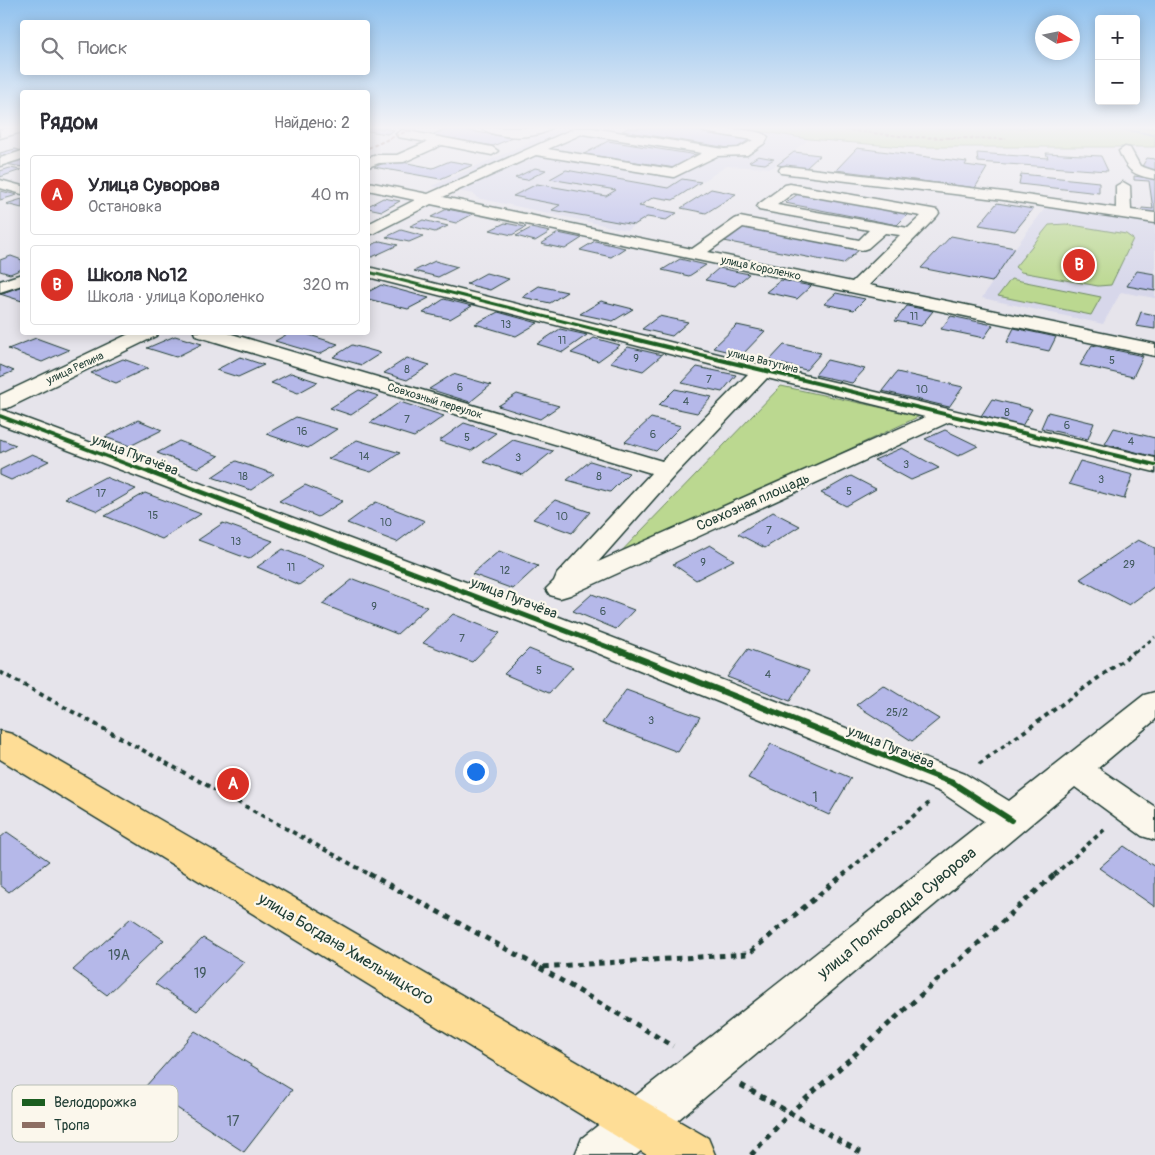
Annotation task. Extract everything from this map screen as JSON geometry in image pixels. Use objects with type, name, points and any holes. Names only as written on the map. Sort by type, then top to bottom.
[{"type":"main road","name":"улица Богдана Хмельницкого","points":[[0,743],[691,1155]]},
{"type":"street","points":[[370,229],[467,182]]},
{"type":"street","points":[[886,182],[1004,196],[1155,218]]},
{"type":"street","points":[[0,184],[20,189]]},
{"type":"street","name":"улица Короленко","points":[[370,186],[1155,350]]},
{"type":"street","points":[[1123,186],[1124,213]]},
{"type":"street","points":[[695,254],[790,188],[932,212],[856,288]]},
{"type":"street","points":[[764,207],[912,233]]},
{"type":"street","points":[[740,222],[862,245],[881,228]]},
{"type":"street","name":"улица Ватутина","points":[[370,273],[762,371],[1155,466]]},
{"type":"street","points":[[1,286],[20,280]]},
{"type":"street","name":"улица Репина","points":[[0,403],[143,335]]},
{"type":"street","name":"Совхозный переулок","points":[[213,335],[667,470]]},
{"type":"street","name":"Совхозная площадь","points":[[531,616],[560,589],[667,470],[762,371]]},
{"type":"street","name":"Совхозная площадь","points":[[560,589],[947,415]]},
{"type":"street","name":"улица Пугачёва","points":[[0,416],[531,616],[953,783],[1011,820]]},
{"type":"street","name":"улица Полководца Суворова","points":[[599,1155],[1155,703]]},
{"type":"street","points":[[1074,769],[1142,817]]},
{"type":"path","points":[[0,672],[539,968],[748,954],[953,783],[1155,637]]},
{"type":"path","points":[[751,1155],[790,1113],[1142,817]]},
{"type":"shaded area","points":[[441,182],[702,182],[673,200],[653,197],[639,206],[677,213],[666,220],[647,217],[627,230],[477,198],[474,194],[432,186]]},
{"type":"shaded area","points":[[1048,204],[1155,220],[1155,298],[1121,292],[1103,324],[982,298],[1015,248]]},
{"type":"green space","points":[[1066,224],[1126,234],[1133,239],[1111,285],[1098,286],[1021,272],[1015,267],[1049,225]]},
{"type":"green space","points":[[1011,279],[1101,297],[1091,315],[998,296]]},
{"type":"green space","points":[[781,386],[920,416],[613,560]]},
{"type":"building","points":[[567,182],[633,182],[668,188],[677,182],[701,182],[673,200],[654,197],[639,206],[677,213],[666,220],[647,217],[634,225],[552,210],[560,205],[513,196],[537,184],[606,196],[616,190]]},
{"type":"building","points":[[928,182],[979,182],[975,188]]},
{"type":"building","points":[[1019,182],[1099,182],[1099,193],[1019,184]]},
{"type":"building","points":[[1149,182],[1155,182],[1155,213],[1142,211],[1142,208],[1153,209]]},
{"type":"building","points":[[711,189],[736,194],[706,213],[681,208]]},
{"type":"building","points":[[1,191],[17,195],[0,200]]},
{"type":"building","points":[[798,194],[908,214],[897,225],[785,203]]},
{"type":"building","points":[[383,198],[400,201],[382,211],[370,208],[370,205]]},
{"type":"building","points":[[20,200],[20,208],[6,204]]},
{"type":"building","points":[[997,203],[1033,209],[1015,231],[979,225]]},
{"type":"building","points":[[447,209],[473,214],[456,223],[431,217]]},
{"type":"building","points":[[423,220],[448,226],[435,232],[410,226]]},
{"type":"building","points":[[505,223],[526,227],[512,235],[490,230]]},
{"type":"building","points":[[744,227],[860,249],[843,264],[724,241]]},
{"type":"building","points":[[531,228],[550,232],[535,241],[516,236]]},
{"type":"building","points":[[401,230],[423,236],[409,242],[386,237]]},
{"type":"building","points":[[558,233],[582,238],[565,249],[541,244]]},
{"type":"building","points":[[951,236],[1015,248],[992,282],[921,268]]},
{"type":"building","points":[[380,241],[398,245],[372,257],[370,256],[370,246]]},
{"type":"building","points":[[595,241],[625,248],[611,257],[580,250]]},
{"type":"building","points":[[11,256],[20,259],[20,270],[10,274],[0,271],[0,260]]},
{"type":"building","points":[[680,259],[706,265],[689,276],[662,270]]},
{"type":"building","points":[[435,261],[458,267],[438,277],[414,271]]},
{"type":"building","points":[[719,268],[749,274],[735,286],[705,280]]},
{"type":"building","points":[[1137,271],[1155,274],[1155,291],[1127,286]]},
{"type":"building","points":[[486,273],[509,279],[490,290],[466,284]]},
{"type":"building","points":[[781,280],[811,286],[797,299],[766,292]]},
{"type":"building","points":[[381,285],[429,298],[408,309],[370,300],[370,291]]},
{"type":"building","points":[[539,286],[567,292],[550,303],[522,297]]},
{"type":"building","points":[[20,287],[20,300],[0,294]]},
{"type":"building","points":[[836,293],[865,299],[854,310],[824,304]]},
{"type":"building","points":[[444,299],[472,306],[450,319],[423,313]]},
{"type":"building","points":[[601,301],[633,309],[613,321],[580,314]]},
{"type":"building","points":[[907,306],[933,311],[921,326],[895,321]]},
{"type":"building","points":[[498,312],[538,323],[516,336],[475,324]]},
{"type":"building","points":[[1141,312],[1155,315],[1155,329],[1136,326]]},
{"type":"building","points":[[659,316],[688,322],[672,336],[642,329]]},
{"type":"building","points":[[951,316],[993,325],[984,338],[941,329]]},
{"type":"building","points":[[737,325],[765,331],[742,355],[713,348]]},
{"type":"building","points":[[1014,328],[1056,337],[1049,351],[1007,342]]},
{"type":"building","points":[[560,329],[587,335],[563,352],[537,344]]},
{"type":"building","points":[[286,335],[310,335],[338,344],[319,354],[275,341]]},
{"type":"building","points":[[175,336],[202,344],[176,357],[147,348]]},
{"type":"building","points":[[36,338],[69,350],[42,362],[8,349]]},
{"type":"building","points":[[594,338],[620,345],[598,361],[571,353]]},
{"type":"building","points":[[352,345],[381,353],[362,365],[333,357]]},
{"type":"building","points":[[784,345],[821,353],[806,370],[769,361]]},
{"type":"building","points":[[1092,345],[1143,356],[1133,377],[1080,365]]},
{"type":"building","points":[[628,347],[662,355],[643,371],[610,362]]},
{"type":"building","points":[[240,357],[264,365],[238,377],[216,370]]},
{"type":"building","points":[[407,358],[430,365],[407,380],[384,373]]},
{"type":"building","points":[[123,359],[148,368],[116,383],[91,373]]},
{"type":"building","points":[[827,360],[865,369],[852,383],[815,375]]},
{"type":"building","points":[[0,365],[14,371],[0,377]]},
{"type":"building","points":[[697,367],[736,375],[722,392],[682,383]]},
{"type":"building","points":[[897,372],[963,387],[949,407],[882,391]]},
{"type":"building","points":[[291,373],[318,382],[298,393],[271,383]]},
{"type":"building","points":[[453,374],[491,385],[470,402],[429,389]]},
{"type":"building","points":[[675,389],[712,397],[697,413],[659,405]]},
{"type":"building","points":[[359,390],[379,396],[351,415],[330,408]]},
{"type":"building","points":[[517,394],[559,406],[540,419],[498,406]]},
{"type":"building","points":[[992,399],[1032,409],[1022,426],[981,416]]},
{"type":"building","points":[[400,402],[444,416],[414,437],[370,423]]},
{"type":"building","points":[[1048,412],[1094,423],[1088,439],[1041,428]]},
{"type":"building","points":[[296,417],[337,429],[308,448],[266,434]]},
{"type":"building","points":[[651,418],[681,426],[656,451],[625,442]]},
{"type":"building","points":[[138,420],[162,430],[130,446],[105,437]]},
{"type":"building","points":[[464,423],[496,433],[471,451],[439,441]]},
{"type":"building","points":[[1114,428],[1155,438],[1155,457],[1105,444]]},
{"type":"building","points":[[945,430],[978,446],[958,456],[925,439]]},
{"type":"building","points":[[0,439],[16,445],[0,453]]},
{"type":"building","points":[[357,440],[400,453],[371,472],[328,459]]},
{"type":"building","points":[[513,440],[553,451],[523,475],[483,462]]},
{"type":"building","points":[[179,441],[219,456],[198,468],[157,453]]},
{"type":"building","points":[[902,448],[939,468],[911,480],[874,460]]},
{"type":"building","points":[[32,454],[49,461],[11,480],[0,475],[0,470]]},
{"type":"building","points":[[236,461],[274,474],[251,490],[212,477]]},
{"type":"building","points":[[590,461],[629,473],[610,492],[567,480]]},
{"type":"building","points":[[1080,461],[1133,475],[1124,499],[1069,484]]},
{"type":"building","points":[[851,476],[876,489],[846,506],[821,493]]},
{"type":"building","points":[[105,477],[136,489],[98,511],[65,498]]},
{"type":"building","points":[[305,485],[343,501],[318,517],[279,501]]},
{"type":"building","points":[[145,493],[201,514],[162,539],[105,516]]},
{"type":"building","points":[[555,500],[590,512],[572,533],[533,519]]},
{"type":"building","points":[[376,502],[425,521],[397,542],[347,523]]},
{"type":"building","points":[[773,512],[800,526],[765,548],[738,534]]},
{"type":"building","points":[[223,523],[273,541],[249,559],[198,540]]},
{"type":"building","points":[[1138,540],[1155,548],[1155,586],[1129,605],[1080,579]]},
{"type":"building","points":[[710,545],[734,560],[696,580],[673,564]]},
{"type":"building","points":[[283,549],[325,566],[299,585],[257,567]]},
{"type":"building","points":[[499,551],[538,566],[513,589],[472,574]]},
{"type":"building","points":[[353,579],[427,607],[397,634],[322,604]]},
{"type":"building","points":[[592,594],[634,610],[616,629],[573,611]]},
{"type":"building","points":[[453,614],[500,633],[472,662],[423,643]]},
{"type":"building","points":[[529,649],[573,667],[549,693],[504,674]]},
{"type":"building","points":[[748,649],[809,671],[790,701],[727,677]]},
{"type":"building","points":[[883,685],[939,719],[912,741],[856,705]]},
{"type":"building","points":[[626,690],[700,717],[678,752],[602,723]]},
{"type":"building","points":[[771,744],[851,778],[829,815],[748,778]]},
{"type":"building","points":[[7,832],[49,861],[9,892],[0,885],[0,838]]},
{"type":"building","points":[[1124,846],[1155,867],[1155,907],[1099,868]]},
{"type":"building","points":[[131,918],[164,940],[107,995],[73,970]]},
{"type":"building","points":[[203,938],[244,962],[197,1011],[155,984]]},
{"type":"building","points":[[195,1031],[292,1090],[244,1152],[178,1109],[178,1085],[147,1085]]},
{"type":"cycle path","points":[[370,273],[762,371],[1155,465]]},
{"type":"cycle path","points":[[0,416],[531,616],[953,783],[1011,820]]},
{"type":"place","name":"Школа №12","points":[[1079,265]]},
{"type":"place","name":"Улица Суворова","points":[[233,784]]}]
